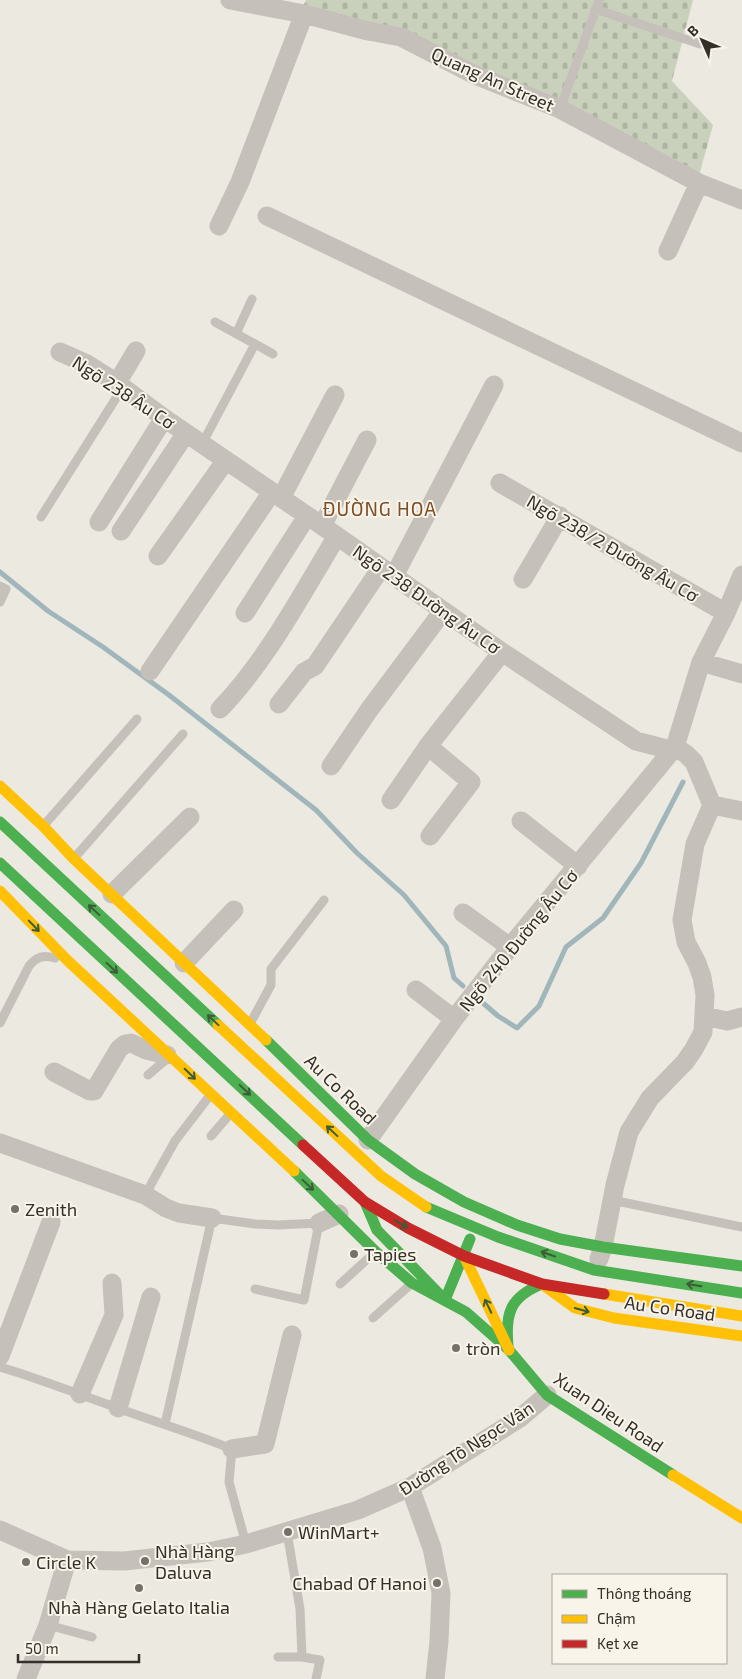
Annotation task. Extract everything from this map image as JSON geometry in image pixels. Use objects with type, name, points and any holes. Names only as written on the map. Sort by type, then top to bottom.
[{"type":"main road","name":"Au Co Road","points":[[0,786],[368,1140],[415,1174],[464,1202],[517,1225],[560,1240],[604,1248],[742,1266]]},
{"type":"main road","name":"Au Co Road","points":[[0,822],[381,1176],[425,1206],[474,1228],[594,1270],[742,1293]]},
{"type":"main road","name":"Au Co Road","points":[[0,863],[365,1202],[408,1228],[464,1256],[542,1284],[742,1316]]},
{"type":"main road","points":[[36,898],[58,875]]},
{"type":"main road","points":[[0,892],[67,960],[171,1055],[339,1214],[376,1252],[412,1283],[445,1300]]},
{"type":"main road","points":[[365,1202],[377,1230],[445,1300]]},
{"type":"main road","points":[[445,1300],[474,1228]]},
{"type":"main road","points":[[464,1256],[509,1350]]},
{"type":"main road","name":"Au Co Road","points":[[542,1284],[576,1308],[614,1318],[742,1336]]},
{"type":"main road","points":[[509,1350],[508,1313],[514,1302],[522,1294],[542,1284]]},
{"type":"main road","name":"Xuan Dieu Road","points":[[445,1300],[466,1312],[509,1350],[547,1395],[742,1518]]},
{"type":"street","name":"Quang An Street","points":[[230,0],[304,14],[368,31],[401,37],[475,75],[560,109],[699,183],[742,200]]},
{"type":"street","points":[[219,226],[240,182],[304,14]]},
{"type":"street","points":[[668,251],[699,183]]},
{"type":"street","points":[[267,216],[742,443]]},
{"type":"street","points":[[120,385],[136,351]]},
{"type":"street","name":"Ngõ 238 Âu Cơ","points":[[60,352],[87,364],[120,385],[186,433]]},
{"type":"street","points":[[279,704],[304,672],[315,666],[387,572],[494,385]]},
{"type":"street","points":[[150,671],[276,495],[335,395]]},
{"type":"street","points":[[100,522],[164,418]]},
{"type":"street","points":[[121,531],[186,433]]},
{"type":"street","name":"Ngõ 238 Đường Âu Cơ","points":[[186,433],[502,652],[636,741],[667,750],[675,747]]},
{"type":"street","points":[[220,710],[241,688],[302,596],[322,526],[367,440]]},
{"type":"street","points":[[158,556],[226,460]]},
{"type":"street","name":"Ngõ 238/2 Đường Âu Cơ","points":[[500,483],[726,613]]},
{"type":"street","points":[[523,579],[560,516]]},
{"type":"street","points":[[245,613],[322,526]]},
{"type":"street","points":[[594,1270],[604,1248],[621,1157],[629,1132],[650,1098],[685,1062],[703,1032],[705,995],[702,977],[686,942],[682,920],[695,844],[712,806],[694,762],[675,747],[701,662],[726,613],[741,578]]},
{"type":"street","points":[[330,766],[443,610]]},
{"type":"street","points":[[391,800],[428,746],[502,652]]},
{"type":"street","points":[[701,662],[742,674]]},
{"type":"street","points":[[428,746],[471,782],[430,836]]},
{"type":"street","name":"Ngõ 240 Đường Âu Cơ","points":[[368,1140],[454,1019],[675,747]]},
{"type":"street","points":[[712,806],[742,811]]},
{"type":"street","points":[[112,894],[190,817]]},
{"type":"street","points":[[521,821],[578,866]]},
{"type":"street","points":[[184,962],[234,910]]},
{"type":"street","points":[[463,913],[510,948]]},
{"type":"street","points":[[416,990],[454,1019]]},
{"type":"street","points":[[704,1016],[727,1021],[742,1017]]},
{"type":"street","points":[[54,1072],[90,1091],[94,1091],[119,1049],[125,1044],[131,1043],[146,1050],[171,1055]]},
{"type":"street","points":[[0,1143],[145,1195],[166,1208],[179,1213],[212,1218]]},
{"type":"street","points":[[319,1223],[339,1214]]},
{"type":"street","points":[[0,1356],[52,1222]]},
{"type":"street","points":[[80,1394],[114,1315],[112,1283]]},
{"type":"street","points":[[118,1408],[151,1297]]},
{"type":"street","points":[[232,1448],[266,1444],[292,1335]]},
{"type":"street","name":"Đường Tô Ngọc Vân","points":[[67,1560],[124,1561],[208,1552],[246,1544],[358,1510],[410,1488],[520,1418],[547,1395]]},
{"type":"street","points":[[410,1488],[432,1548],[441,1593],[435,1679]]},
{"type":"street","points":[[0,1530],[67,1560],[48,1625],[26,1679]]},
{"type":"lane","points":[[560,109],[599,0]]},
{"type":"lane","points":[[596,9],[700,44]]},
{"type":"lane","points":[[236,334],[252,299]]},
{"type":"lane","points":[[215,322],[273,354]]},
{"type":"lane","points":[[202,444],[254,344]]},
{"type":"lane","points":[[42,517],[120,385]]},
{"type":"lane","points":[[0,586],[6,589],[0,602]]},
{"type":"lane","points":[[43,826],[138,719]]},
{"type":"lane","points":[[74,858],[183,734]]},
{"type":"lane","points":[[250,1025],[271,984],[271,969],[324,900]]},
{"type":"lane","points":[[0,1023],[35,958],[46,956],[67,960]]},
{"type":"lane","points":[[148,1075],[171,1055]]},
{"type":"lane","points":[[145,1195],[175,1141],[211,1094]]},
{"type":"lane","points":[[212,1136],[231,1113]]},
{"type":"lane","points":[[612,1200],[742,1227]]},
{"type":"lane","points":[[165,1424],[212,1218],[255,1224],[319,1223],[304,1300],[255,1289]]},
{"type":"lane","points":[[340,1284],[376,1252]]},
{"type":"lane","points":[[373,1318],[412,1283]]},
{"type":"lane","points":[[0,1367],[23,1373],[232,1448],[228,1482],[246,1544]]},
{"type":"lane","points":[[287,1532],[300,1609],[302,1657]]},
{"type":"lane","points":[[48,1625],[92,1637]]},
{"type":"lane","points":[[278,1657],[302,1657],[320,1660],[316,1679]]},
{"type":"green space","points":[[306,0],[693,0],[672,81],[713,125],[698,179],[531,94],[301,10]]},
{"type":"waterway","points":[[0,572],[48,611],[103,647],[169,695],[316,810],[357,853],[404,895],[446,946],[454,978],[463,986]]},
{"type":"waterway","points":[[483,1003],[498,1016],[517,1028],[539,1006],[566,947],[603,918],[641,863],[683,782]]},
{"type":"traffic: fast","points":[[0,822],[218,1025]]},
{"type":"traffic: fast","points":[[0,863],[303,1145]]},
{"type":"traffic: fast","points":[[266,1040],[368,1140],[415,1174],[464,1202],[517,1225],[560,1239],[603,1247],[742,1266]]},
{"type":"traffic: fast","points":[[294,1171],[376,1252],[412,1283],[466,1312],[509,1350],[547,1395],[673,1475]]},
{"type":"traffic: fast","points":[[365,1202],[377,1230],[445,1300],[470,1239]]},
{"type":"traffic: fast","points":[[426,1207],[498,1237],[594,1270],[742,1293]]},
{"type":"traffic: fast","points":[[508,1346],[508,1324],[512,1308],[523,1295],[542,1284]]},
{"type":"traffic: slow","points":[[0,786],[43,826],[74,859],[266,1040]]},
{"type":"traffic: slow","points":[[0,891],[67,960],[294,1171]]},
{"type":"traffic: slow","points":[[218,1025],[381,1176],[426,1207]]},
{"type":"traffic: slow","points":[[464,1256],[509,1350]]},
{"type":"traffic: slow","points":[[542,1284],[575,1308],[614,1318],[742,1336]]},
{"type":"traffic: slow","points":[[604,1294],[742,1316]]},
{"type":"traffic: slow","points":[[673,1475],[742,1518]]},
{"type":"traffic: jam","points":[[303,1145],[365,1202],[408,1228],[464,1256],[542,1284],[604,1294]]},
{"type":"place","name":"Zenith","points":[[15,1209]]},
{"type":"place","name":"Tapies","points":[[354,1254]]},
{"type":"place","name":"tròn","points":[[456,1348]]},
{"type":"place","name":"WinMart+","points":[[288,1532]]},
{"type":"place","name":"Nhà Hàng Daluva","points":[[145,1561]]},
{"type":"place","name":"Circle K","points":[[26,1562]]},
{"type":"place","name":"Chabad Of Hanoi","points":[[437,1583]]},
{"type":"place","name":"Nhà Hàng Gelato Italia","points":[[139,1588]]},
{"type":"district","name":"ĐƯỜNG HOA","points":[[380,508]]}]
